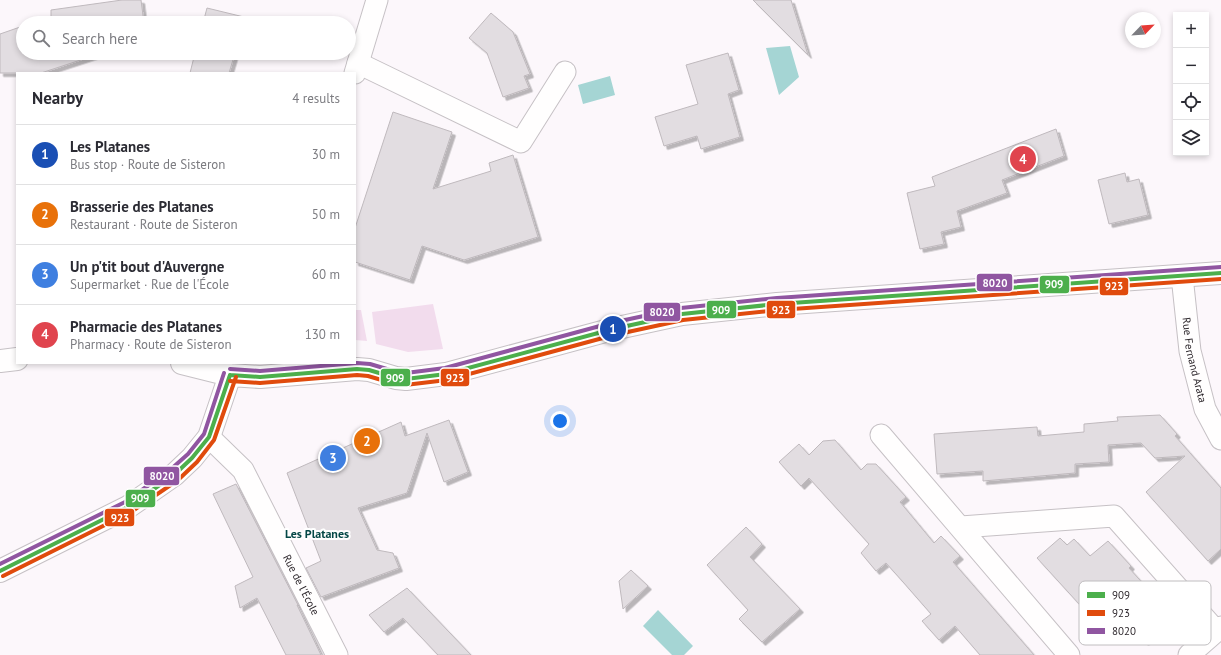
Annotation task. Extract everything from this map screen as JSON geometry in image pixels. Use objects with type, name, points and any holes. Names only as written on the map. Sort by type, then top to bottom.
[{"type":"main road","points":[[188,364],[230,375],[260,377],[357,369],[370,370],[396,378],[406,379],[446,374],[613,329],[682,314],[777,304],[1221,273]]},
{"type":"main road","points":[[0,361],[16,360]]},
{"type":"main road","points":[[0,571],[128,507],[174,475],[192,458],[209,436],[230,375]]},
{"type":"street","points":[[377,0],[356,68],[521,142],[565,72]]},
{"type":"street","name":"Rue Fernand Arata","points":[[1182,276],[1190,351],[1205,409],[1221,439]]},
{"type":"street","points":[[881,435],[1069,655]]},
{"type":"street","name":"Rue de l'École","points":[[209,436],[242,470],[338,655]]},
{"type":"street","points":[[961,527],[1114,516],[1174,581]]},
{"type":"street","points":[[1211,620],[1219,629],[1211,636]]},
{"type":"street","points":[[1189,655],[1201,645]]},
{"type":"shaded area","points":[[433,304],[443,349],[408,352],[376,344],[372,312]]},
{"type":"shaded area","points":[[356,310],[361,310],[367,341],[356,340]]},
{"type":"water","points":[[790,46],[799,77],[779,95],[766,48]]},
{"type":"water","points":[[610,76],[615,95],[583,104],[578,85]]},
{"type":"water","points":[[658,610],[693,646],[684,655],[672,655],[643,626]]},
{"type":"building","points":[[122,0],[141,0],[143,16],[51,16],[51,10]]},
{"type":"building","points":[[753,0],[791,0],[808,55]]},
{"type":"building","points":[[207,8],[240,16],[205,16]]},
{"type":"building","points":[[491,13],[513,32],[530,74],[524,76],[529,88],[503,97],[487,53],[469,38]]},
{"type":"building","points":[[16,28],[16,60],[81,60],[44,72],[0,73],[0,34]]},
{"type":"building","points":[[728,53],[739,90],[728,94],[740,137],[701,149],[697,136],[664,146],[655,117],[698,104],[686,65]]},
{"type":"building","points":[[193,60],[233,60],[229,72],[190,72]]},
{"type":"building","points":[[393,112],[452,132],[433,189],[491,171],[489,163],[513,155],[538,237],[464,260],[422,246],[410,280],[356,262],[356,225]]},
{"type":"building","points":[[1056,129],[1064,156],[1002,180],[1007,193],[957,211],[961,227],[941,232],[944,244],[920,249],[907,193],[935,186],[932,177]]},
{"type":"building","points":[[1125,173],[1127,182],[1139,179],[1148,215],[1109,224],[1098,180]]},
{"type":"building","points":[[1160,415],[1177,434],[1175,436],[1221,488],[1221,549],[1208,561],[1146,492],[1185,456],[1155,458],[1141,443],[1108,445],[1109,462],[1075,464],[1075,473],[983,481],[983,471],[937,474],[934,434],[1037,427],[1038,436],[1084,432],[1084,424],[1118,421],[1117,417]]},
{"type":"building","points":[[449,420],[468,472],[444,482],[427,433],[407,493],[358,508],[377,550],[393,553],[399,568],[321,597],[306,568],[321,561],[287,473],[401,422],[405,436]]},
{"type":"building","points":[[835,440],[861,470],[867,464],[876,464],[906,497],[900,502],[934,543],[941,536],[960,556],[953,562],[1034,655],[980,655],[955,626],[939,640],[922,621],[931,614],[886,563],[876,571],[861,553],[869,544],[809,478],[801,486],[779,462],[799,444],[809,455],[823,441]]},
{"type":"building","points":[[236,484],[298,605],[321,655],[286,655],[257,598],[240,608],[235,586],[253,577],[213,494]]},
{"type":"building","points":[[746,527],[762,544],[750,557],[800,609],[762,642],[739,619],[748,610],[707,565]]},
{"type":"building","points":[[1060,538],[1067,545],[1074,539],[1090,556],[1108,541],[1131,566],[1129,568],[1141,581],[1079,581],[1079,604],[1037,558]]},
{"type":"building","points":[[631,570],[648,586],[623,609],[619,581]]},
{"type":"building","points":[[407,588],[471,655],[438,655],[403,618],[384,632],[369,615]]},
{"type":"transit line","name":"8020","points":[[356,363],[370,364],[397,372],[406,373],[445,368],[611,323],[681,308],[777,298],[1221,267]]},
{"type":"transit line","name":"909","points":[[230,375],[260,377],[357,369],[369,370],[396,378],[406,379],[446,374],[613,329],[682,314],[777,304],[1221,273]]},
{"type":"transit line","name":"923","points":[[230,381],[260,383],[357,375],[368,376],[395,384],[405,385],[447,380],[614,335],[683,320],[778,310],[1221,279]]},
{"type":"transit line","name":"8020","points":[[230,369],[260,371],[345,364]]},
{"type":"transit line","name":"8020","points":[[0,564],[125,502],[170,470],[188,454],[204,434],[224,373]]},
{"type":"transit line","name":"909","points":[[0,571],[128,507],[174,475],[192,458],[209,437],[230,375]]},
{"type":"transit line","name":"923","points":[[3,576],[131,512],[178,480],[197,462],[214,440],[236,377]]},
{"type":"place","name":"Pharmacie des Platanes","points":[[1023,159]]},
{"type":"place","name":"Les Platanes","points":[[613,329]]},
{"type":"place","name":"Brasserie des Platanes","points":[[367,441]]},
{"type":"place","name":"Un p'tit bout d'Auvergne","points":[[333,458]]},
{"type":"district","name":"Les Platanes","points":[[317,534]]}]
